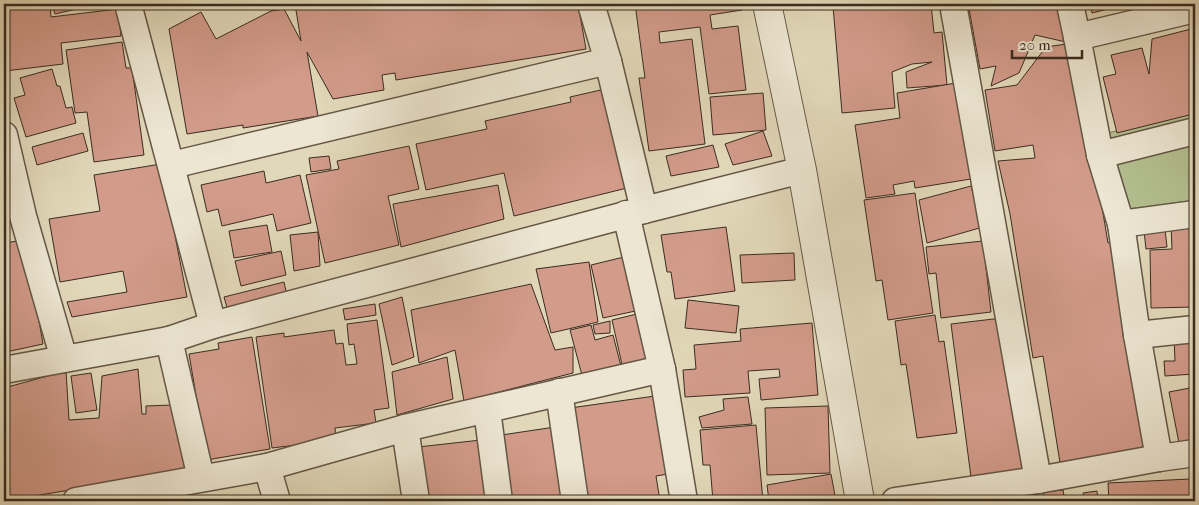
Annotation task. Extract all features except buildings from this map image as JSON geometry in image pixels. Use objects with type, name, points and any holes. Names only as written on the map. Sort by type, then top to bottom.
[{"type":"street","points":[[128,4],[213,325]]},
{"type":"street","points":[[592,4],[608,61],[684,501]]},
{"type":"street","points":[[767,4],[802,170],[860,501]]},
{"type":"street","points":[[953,4],[1038,480]]},
{"type":"street","points":[[1070,4],[1100,155],[1121,224],[1137,335],[1159,458]]},
{"type":"street","points":[[1077,36],[1195,9]]},
{"type":"street","points":[[172,165],[608,61]]},
{"type":"street","points":[[1100,155],[1195,131]]},
{"type":"street","points":[[4,135],[13,218],[64,359]]},
{"type":"street","points":[[4,370],[169,340],[213,325],[635,212],[802,170]]},
{"type":"street","points":[[1121,224],[1195,214]]},
{"type":"street","points":[[1137,335],[1195,329]]},
{"type":"street","points":[[169,340],[201,478]]},
{"type":"street","points":[[76,501],[267,467],[405,428],[662,369]]},
{"type":"street","points":[[559,392],[575,501]]},
{"type":"street","points":[[487,410],[499,501]]},
{"type":"street","points":[[405,428],[416,501]]},
{"type":"street","points":[[895,501],[1038,480],[1195,453]]},
{"type":"street","points":[[267,467],[277,501]]},
{"type":"green space","points":[[1195,111],[1195,200],[1111,211],[1096,136]]}]
